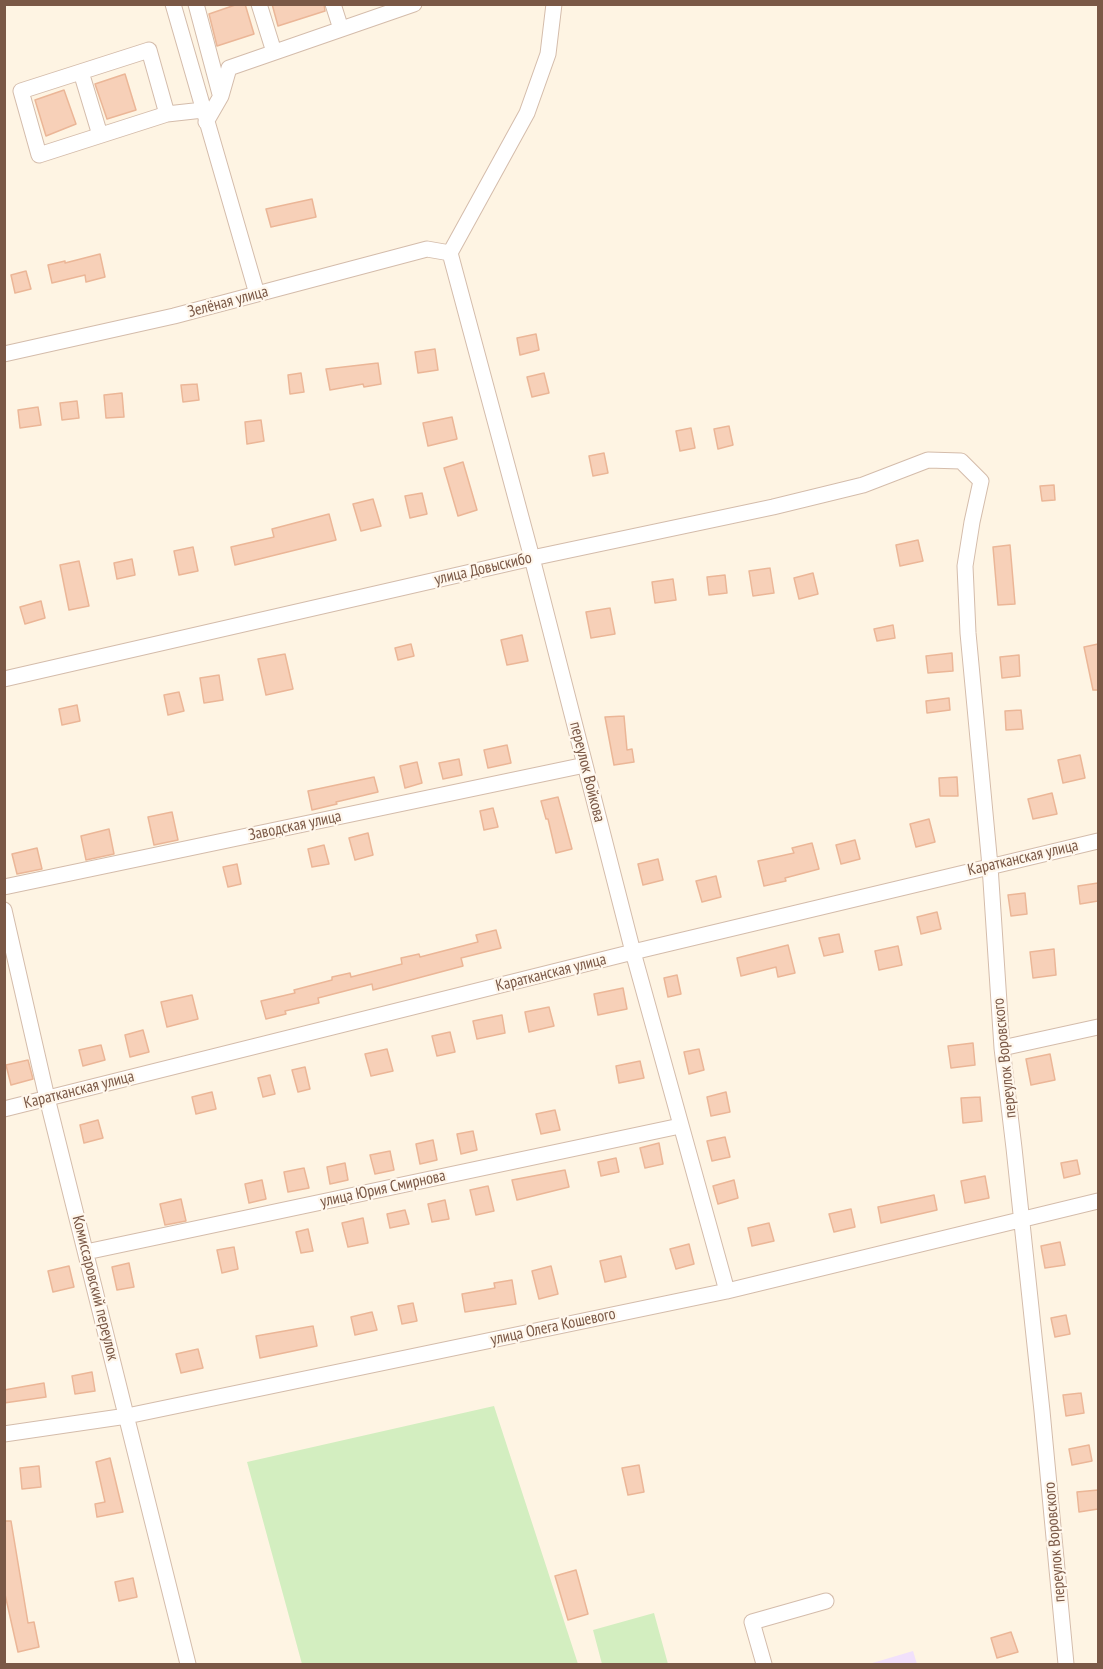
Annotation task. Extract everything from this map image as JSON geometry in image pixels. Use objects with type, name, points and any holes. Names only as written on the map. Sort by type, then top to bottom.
[{"type":"street","points":[[173,4],[257,294]]},
{"type":"street","points":[[196,4],[221,96]]},
{"type":"street","points":[[259,4],[274,52]]},
{"type":"street","points":[[333,4],[341,30]]},
{"type":"street","points":[[450,253],[527,113],[548,54],[554,4]]},
{"type":"street","points":[[205,116],[221,96],[229,68],[407,6]]},
{"type":"street","points":[[167,114],[149,50],[21,91],[39,155],[167,114],[205,116]]},
{"type":"street","points":[[81,72],[100,135]]},
{"type":"street","name":"Зелёная улица","points":[[4,354],[174,316],[427,249],[450,253]]},
{"type":"street","name":"переулок Войкова","points":[[450,253],[532,558],[633,952],[727,1291]]},
{"type":"street","name":"улица Довыскибо","points":[[4,679],[532,558],[773,507],[863,485],[928,460],[961,461]]},
{"type":"street","name":"переулок Воровского","points":[[961,461],[981,481],[965,566],[968,633],[990,866],[1002,1048],[1022,1220],[1066,1665]]},
{"type":"street","name":"Заводская улица","points":[[4,887],[585,765]]},
{"type":"street","name":"Каратканская улица","points":[[4,1109],[633,952],[1098,841]]},
{"type":"street","name":"Комиссаровский переулок","points":[[4,910],[47,1098],[188,1665]]},
{"type":"street","points":[[1002,1048],[1098,1027]]},
{"type":"street","name":"улица Юрия Смирнова","points":[[86,1252],[680,1126]]},
{"type":"street","name":"улица Олега Кошевого","points":[[4,1434],[127,1416],[727,1291],[1098,1201]]},
{"type":"street","points":[[764,1665],[752,1622],[826,1601]]},
{"type":"shaded area","points":[[913,1651],[917,1664],[869,1664]]},
{"type":"green space","points":[[494,1406],[578,1664],[302,1664],[247,1462]]},
{"type":"green space","points":[[654,1613],[668,1664],[602,1664],[593,1630]]},
{"type":"building","points":[[238,4],[245,4],[254,34],[217,46],[209,14]]},
{"type":"building","points":[[272,4],[324,4],[325,11],[278,26]]},
{"type":"building","points":[[125,74],[136,110],[107,119],[95,84]]},
{"type":"building","points":[[64,90],[76,124],[46,136],[35,100]]},
{"type":"building","points":[[312,199],[316,217],[271,227],[266,209]]},
{"type":"building","points":[[100,254],[105,277],[86,282],[85,275],[52,283],[48,265]]},
{"type":"building","points":[[26,271],[31,289],[15,293],[11,275]]},
{"type":"building","points":[[536,334],[539,350],[520,355],[517,338]]},
{"type":"building","points":[[435,349],[438,370],[418,373],[415,352]]},
{"type":"building","points":[[378,363],[381,384],[364,387],[363,384],[330,390],[326,369]]},
{"type":"building","points":[[301,373],[304,392],[290,394],[288,375]]},
{"type":"building","points":[[544,373],[549,393],[532,397],[527,377]]},
{"type":"building","points":[[197,384],[199,400],[183,402],[181,385]]},
{"type":"building","points":[[122,393],[124,417],[106,418],[104,395]]},
{"type":"building","points":[[77,401],[79,418],[62,420],[60,403]]},
{"type":"building","points":[[38,407],[41,425],[20,428],[18,410]]},
{"type":"building","points":[[452,417],[457,439],[428,446],[423,423]]},
{"type":"building","points":[[261,420],[264,441],[247,444],[245,422]]},
{"type":"building","points":[[729,426],[733,445],[718,449],[714,429]]},
{"type":"building","points":[[691,428],[695,448],[680,451],[676,431]]},
{"type":"building","points":[[604,453],[608,473],[593,476],[589,456]]},
{"type":"building","points":[[463,462],[477,510],[458,516],[444,468]]},
{"type":"building","points":[[1054,485],[1055,500],[1042,501],[1040,486]]},
{"type":"building","points":[[422,493],[427,514],[410,518],[405,496]]},
{"type":"building","points":[[373,499],[381,526],[361,531],[353,504]]},
{"type":"building","points":[[329,514],[336,540],[235,565],[231,547],[274,537],[272,529]]},
{"type":"building","points":[[918,540],[923,561],[900,566],[896,545]]},
{"type":"building","points":[[1010,545],[1015,604],[998,605],[993,547]]},
{"type":"building","points":[[193,547],[198,571],[179,575],[174,551]]},
{"type":"building","points":[[132,559],[135,575],[117,579],[114,563]]},
{"type":"building","points":[[79,561],[89,606],[69,610],[60,565]]},
{"type":"building","points":[[770,568],[774,593],[753,596],[749,571]]},
{"type":"building","points":[[813,573],[818,594],[799,599],[794,578]]},
{"type":"building","points":[[725,575],[727,593],[709,595],[707,577]]},
{"type":"building","points":[[673,579],[676,600],[655,603],[652,582]]},
{"type":"building","points":[[41,601],[45,618],[25,624],[20,607]]},
{"type":"building","points":[[610,608],[615,634],[591,638],[586,612]]},
{"type":"building","points":[[893,625],[895,638],[877,641],[874,629]]},
{"type":"building","points":[[522,635],[528,661],[507,665],[501,640]]},
{"type":"building","points":[[411,644],[414,656],[398,660],[395,648]]},
{"type":"building","points":[[1098,644],[1098,690],[1093,690],[1084,647]]},
{"type":"building","points":[[952,653],[953,671],[928,673],[926,656]]},
{"type":"building","points":[[285,654],[293,689],[266,695],[258,659]]},
{"type":"building","points":[[1019,655],[1020,676],[1002,678],[1000,657]]},
{"type":"building","points":[[219,675],[223,700],[204,703],[200,678]]},
{"type":"building","points":[[179,692],[184,711],[168,715],[164,695]]},
{"type":"building","points":[[949,698],[950,710],[927,713],[926,701]]},
{"type":"building","points":[[77,705],[80,721],[62,725],[59,709]]},
{"type":"building","points":[[1021,710],[1023,729],[1006,730],[1005,711]]},
{"type":"building","points":[[624,716],[627,750],[632,749],[634,762],[614,765],[605,717]]},
{"type":"building","points":[[507,745],[511,763],[488,768],[484,750]]},
{"type":"building","points":[[1080,755],[1085,778],[1063,783],[1058,760]]},
{"type":"building","points":[[459,759],[462,775],[443,779],[439,763]]},
{"type":"building","points":[[417,762],[422,783],[405,788],[400,766]]},
{"type":"building","points":[[374,777],[378,792],[312,810],[308,791]]},
{"type":"building","points":[[957,777],[958,796],[940,796],[939,778]]},
{"type":"building","points":[[1052,793],[1057,814],[1033,819],[1028,799]]},
{"type":"building","points":[[558,797],[572,849],[556,853],[541,801]]},
{"type":"building","points":[[493,808],[498,827],[484,830],[480,811]]},
{"type":"building","points":[[172,812],[178,840],[154,845],[148,817]]},
{"type":"building","points":[[929,819],[935,842],[916,847],[910,824]]},
{"type":"building","points":[[109,829],[114,854],[86,860],[81,836]]},
{"type":"building","points":[[368,833],[373,855],[355,860],[349,838]]},
{"type":"building","points":[[855,840],[860,859],[841,864],[836,845]]},
{"type":"building","points":[[812,843],[819,869],[764,886],[758,861],[794,853],[792,848]]},
{"type":"building","points":[[324,845],[329,864],[312,867],[308,849]]},
{"type":"building","points":[[37,848],[42,869],[17,874],[12,854]]},
{"type":"building","points":[[658,859],[663,880],[643,885],[638,864]]},
{"type":"building","points":[[237,864],[241,884],[228,887],[223,867]]},
{"type":"building","points":[[716,876],[721,897],[702,902],[696,881]]},
{"type":"building","points":[[1098,883],[1098,901],[1080,904],[1078,886]]},
{"type":"building","points":[[1025,893],[1027,914],[1011,916],[1008,895]]},
{"type":"building","points":[[937,912],[941,929],[921,934],[917,917]]},
{"type":"building","points":[[496,930],[501,948],[461,958],[463,966],[373,990],[372,984],[318,998],[319,1003],[285,1011],[286,1014],[266,1019],[261,1001],[295,993],[294,990],[332,980],[332,977],[350,973],[351,977],[402,964],[401,958],[419,954],[420,957],[478,942],[476,935]]},
{"type":"building","points":[[839,934],[843,952],[824,956],[819,938]]},
{"type":"building","points":[[788,945],[795,973],[778,977],[776,967],[741,976],[737,958]]},
{"type":"building","points":[[898,946],[902,965],[879,970],[875,951]]},
{"type":"building","points":[[1054,949],[1056,975],[1033,978],[1030,952]]},
{"type":"building","points":[[677,975],[681,994],[668,997],[664,978]]},
{"type":"building","points":[[623,988],[627,1009],[598,1015],[594,994]]},
{"type":"building","points":[[192,995],[198,1019],[167,1027],[161,1002]]},
{"type":"building","points":[[549,1007],[554,1026],[529,1032],[525,1012]]},
{"type":"building","points":[[502,1015],[505,1033],[477,1039],[473,1021]]},
{"type":"building","points":[[143,1030],[149,1052],[130,1057],[125,1035]]},
{"type":"building","points":[[450,1032],[455,1052],[437,1056],[432,1036]]},
{"type":"building","points":[[973,1043],[975,1065],[951,1068],[948,1046]]},
{"type":"building","points":[[101,1045],[105,1060],[83,1066],[79,1050]]},
{"type":"building","points":[[387,1049],[393,1071],[371,1076],[365,1054]]},
{"type":"building","points":[[699,1049],[704,1070],[689,1074],[684,1052]]},
{"type":"building","points":[[1050,1054],[1055,1080],[1031,1085],[1026,1059]]},
{"type":"building","points":[[28,1060],[33,1079],[11,1085],[6,1065]]},
{"type":"building","points":[[640,1061],[644,1078],[619,1083],[616,1066]]},
{"type":"building","points":[[305,1067],[310,1089],[298,1092],[292,1070]]},
{"type":"building","points":[[270,1075],[275,1094],[263,1097],[258,1078]]},
{"type":"building","points":[[212,1092],[216,1109],[196,1114],[192,1097]]},
{"type":"building","points":[[726,1092],[730,1112],[711,1116],[707,1097]]},
{"type":"building","points":[[980,1097],[982,1121],[963,1123],[961,1098]]},
{"type":"building","points":[[555,1110],[560,1130],[541,1134],[536,1114]]},
{"type":"building","points":[[98,1120],[103,1138],[84,1143],[80,1125]]},
{"type":"building","points":[[473,1131],[477,1150],[461,1154],[457,1134]]},
{"type":"building","points":[[725,1137],[730,1157],[712,1161],[707,1141]]},
{"type":"building","points":[[433,1140],[437,1160],[420,1164],[416,1144]]},
{"type":"building","points":[[659,1143],[663,1164],[645,1168],[640,1148]]},
{"type":"building","points":[[390,1151],[394,1170],[375,1174],[370,1155]]},
{"type":"building","points":[[616,1158],[619,1172],[601,1176],[598,1162]]},
{"type":"building","points":[[1077,1160],[1080,1174],[1064,1178],[1061,1163]]},
{"type":"building","points":[[345,1163],[348,1180],[330,1184],[327,1167]]},
{"type":"building","points":[[304,1168],[309,1188],[288,1192],[284,1172]]},
{"type":"building","points":[[565,1170],[569,1187],[517,1200],[512,1180]]},
{"type":"building","points":[[985,1176],[989,1198],[965,1203],[961,1181]]},
{"type":"building","points":[[262,1180],[266,1199],[249,1203],[245,1184]]},
{"type":"building","points":[[734,1180],[738,1198],[718,1204],[713,1186]]},
{"type":"building","points":[[488,1186],[494,1211],[476,1215],[470,1190]]},
{"type":"building","points":[[934,1195],[937,1210],[881,1223],[878,1207]]},
{"type":"building","points":[[181,1199],[186,1221],[165,1225],[160,1204]]},
{"type":"building","points":[[445,1200],[449,1219],[432,1222],[428,1204]]},
{"type":"building","points":[[851,1209],[855,1227],[834,1232],[829,1214]]},
{"type":"building","points":[[405,1210],[409,1224],[390,1228],[387,1214]]},
{"type":"building","points":[[363,1218],[368,1243],[348,1247],[342,1223]]},
{"type":"building","points":[[769,1223],[774,1241],[752,1246],[748,1228]]},
{"type":"building","points":[[308,1229],[313,1251],[301,1253],[296,1232]]},
{"type":"building","points":[[1060,1242],[1065,1265],[1045,1268],[1041,1246]]},
{"type":"building","points":[[689,1244],[694,1264],[676,1269],[670,1249]]},
{"type":"building","points":[[234,1247],[238,1269],[222,1273],[217,1250]]},
{"type":"building","points":[[621,1256],[626,1277],[605,1282],[600,1261]]},
{"type":"building","points":[[129,1263],[134,1287],[117,1290],[112,1267]]},
{"type":"building","points":[[69,1266],[74,1287],[53,1292],[48,1271]]},
{"type":"building","points":[[551,1266],[558,1294],[539,1299],[532,1271]]},
{"type":"building","points":[[512,1280],[516,1304],[465,1312],[462,1294],[495,1288],[494,1283]]},
{"type":"building","points":[[413,1303],[417,1321],[402,1324],[398,1306]]},
{"type":"building","points":[[372,1312],[377,1330],[355,1335],[351,1317]]},
{"type":"building","points":[[1066,1315],[1070,1334],[1055,1337],[1051,1318]]},
{"type":"building","points":[[313,1326],[317,1346],[260,1358],[256,1336]]},
{"type":"building","points":[[198,1349],[203,1368],[181,1373],[176,1354]]},
{"type":"building","points":[[92,1372],[95,1391],[75,1394],[72,1376]]},
{"type":"building","points":[[44,1383],[46,1397],[4,1403],[4,1390]]},
{"type":"building","points":[[1081,1393],[1084,1413],[1066,1416],[1063,1395]]},
{"type":"building","points":[[1089,1445],[1092,1461],[1072,1465],[1069,1449]]},
{"type":"building","points":[[110,1458],[123,1512],[97,1517],[95,1504],[105,1502],[96,1462]]},
{"type":"building","points":[[639,1465],[644,1492],[628,1495],[622,1468]]},
{"type":"building","points":[[39,1466],[41,1487],[22,1489],[20,1468]]},
{"type":"building","points":[[1098,1490],[1098,1509],[1079,1512],[1077,1492]]},
{"type":"building","points":[[4,1521],[11,1521],[28,1623],[34,1622],[39,1647],[18,1652],[4,1590]]},
{"type":"building","points":[[576,1570],[588,1614],[568,1620],[555,1576]]},
{"type":"building","points":[[133,1578],[137,1597],[119,1601],[115,1582]]},
{"type":"building","points":[[1011,1632],[1018,1652],[997,1658],[991,1638]]}]
